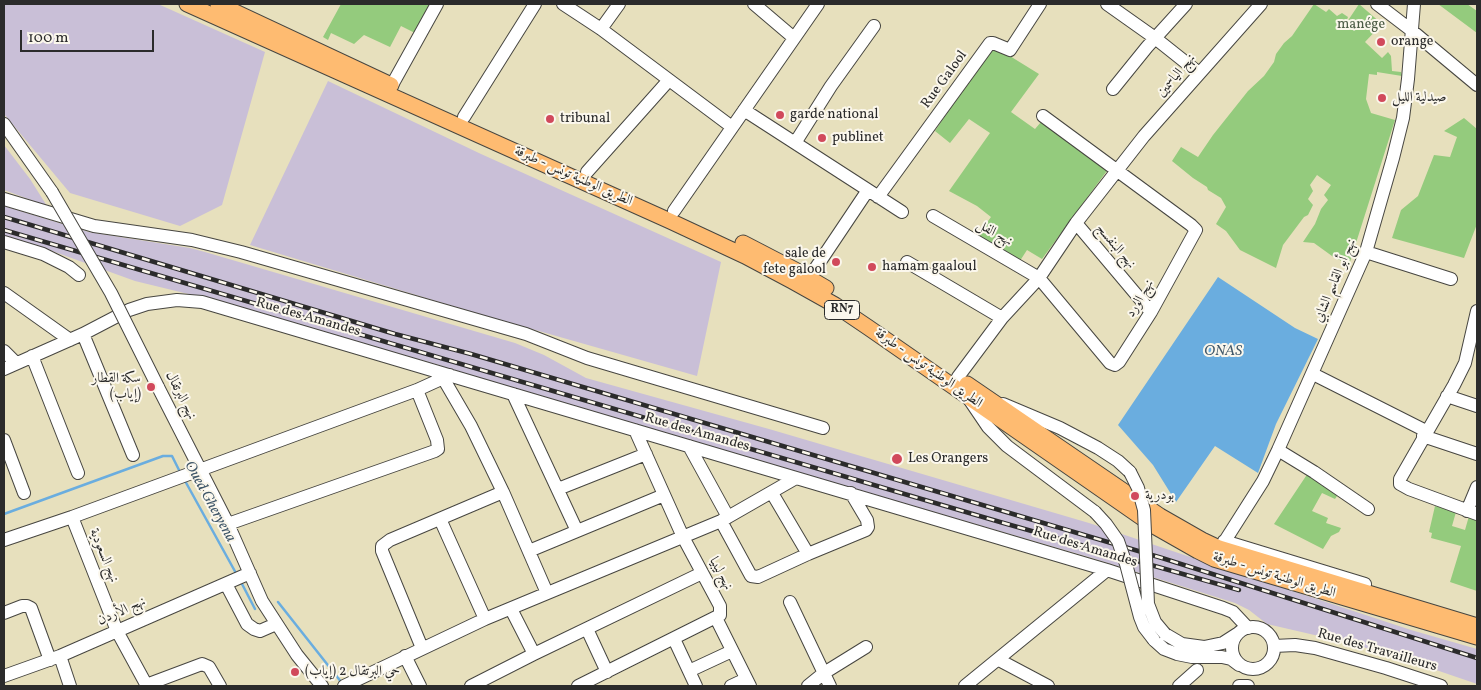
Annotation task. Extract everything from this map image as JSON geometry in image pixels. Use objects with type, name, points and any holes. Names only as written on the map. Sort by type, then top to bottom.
[{"type":"main road","name":"الطريق الوطنية تونس - طبرقة","points":[[187,4],[745,256],[835,305],[1154,526],[1477,637]]},
{"type":"main road","name":"الطريق الوطنية تونس - طبرقة","points":[[218,4],[392,85],[750,246],[809,278],[875,320],[1160,516],[1219,549],[1477,626]]},
{"type":"street","points":[[392,85],[437,4]]},
{"type":"street","points":[[464,117],[536,4]]},
{"type":"street","points":[[563,4],[602,29],[732,127]]},
{"type":"street","points":[[602,29],[619,4]]},
{"type":"street","points":[[754,4],[794,38]]},
{"type":"street","points":[[674,211],[818,4]]},
{"type":"street","name":"Rue Galool","points":[[873,193],[990,43],[1010,50],[1040,4]]},
{"type":"street","points":[[1108,4],[1199,73]]},
{"type":"street","points":[[1113,89],[1186,4]]},
{"type":"street","name":"نهج الياسمين","points":[[958,377],[1002,318],[1039,278],[1116,170],[1261,4]]},
{"type":"street","points":[[1377,4],[1477,85]]},
{"type":"street","name":"نهج أبو القاسم الشابي","points":[[1219,549],[1263,480],[1278,450],[1366,252],[1403,118],[1414,4]]},
{"type":"street","points":[[795,143],[831,86],[874,26]]},
{"type":"street","points":[[587,172],[669,80]]},
{"type":"street","points":[[744,110],[902,212]]},
{"type":"street","points":[[1043,116],[1116,170]]},
{"type":"street","name":"نهج البرتقال","points":[[4,124],[52,192],[111,293],[198,470],[228,524],[262,601],[297,655],[322,686]]},
{"type":"street","name":"نهج الورد","points":[[1039,278],[1112,365],[1119,362],[1152,312],[1196,230],[1116,170]]},
{"type":"street","points":[[809,278],[873,193]]},
{"type":"street","points":[[4,199],[94,226],[192,240],[226,248],[526,334],[587,358],[823,428]]},
{"type":"street","name":"نهج الفل","points":[[933,216],[1039,278]]},
{"type":"street","name":"نهج البنفسج","points":[[1076,224],[1152,312]]},
{"type":"street","points":[[4,242],[43,254],[69,267],[79,275]]},
{"type":"street","points":[[1366,252],[1451,279]]},
{"type":"street","points":[[907,262],[1002,318]]},
{"type":"street","points":[[4,293],[70,340]]},
{"type":"street","name":"Rue des Amandes","points":[[4,369],[83,334],[128,310],[162,301],[202,302],[447,377],[514,394],[1108,570],[1224,608],[1233,612],[1243,630]]},
{"type":"street","points":[[1477,311],[1475,332],[1467,358],[1401,475],[1400,483],[1415,492],[1472,513],[1477,487]]},
{"type":"street","points":[[83,334],[133,455]]},
{"type":"street","points":[[4,351],[16,363]]},
{"type":"street","points":[[32,356],[78,473]]},
{"type":"street","points":[[1313,374],[1425,434],[1477,454]]},
{"type":"street","points":[[4,540],[72,517],[417,390],[447,377],[502,492],[547,593]]},
{"type":"street","points":[[228,524],[435,451],[438,448],[438,440],[417,390]]},
{"type":"street","points":[[514,394],[578,531]]},
{"type":"street","points":[[968,397],[988,427],[1006,446],[1095,512],[1106,524],[1118,541],[1144,627],[1159,637],[1182,644],[1204,647],[1223,643],[1243,630],[1258,628],[1267,632],[1274,646],[1271,660],[1263,667],[1248,669],[1230,659],[1177,654],[1164,648],[1159,637],[1148,604],[1144,510],[1138,488],[1130,472],[1112,456],[1060,428],[983,395]]},
{"type":"street","points":[[1447,396],[1477,406]]},
{"type":"street","name":"نهج ليبيا","points":[[635,430],[683,536],[720,606],[720,614],[716,618]]},
{"type":"street","points":[[4,440],[24,493]]},
{"type":"street","points":[[689,446],[754,577],[764,576],[808,554],[866,530],[868,527],[867,520],[851,493]]},
{"type":"street","points":[[1278,450],[1368,509]]},
{"type":"street","points":[[558,490],[646,454]]},
{"type":"street","points":[[347,685],[404,656],[485,619],[724,518],[796,478]]},
{"type":"street","points":[[422,648],[382,551],[382,546],[390,540],[502,492]]},
{"type":"street","points":[[772,493],[808,554]]},
{"type":"street","points":[[529,551],[664,494]]},
{"type":"street","name":"نهج السعودية","points":[[72,517],[117,631],[147,686]]},
{"type":"street","points":[[440,519],[485,619]]},
{"type":"street","points":[[1219,549],[1477,620]]},
{"type":"street","points":[[965,686],[1108,570]]},
{"type":"street","name":"نهج الأردن","points":[[4,676],[55,658],[249,573]]},
{"type":"street","points":[[475,686],[534,654],[702,573]]},
{"type":"street","points":[[230,582],[247,624],[254,629],[265,630],[276,624]]},
{"type":"street","points":[[790,602],[830,686]]},
{"type":"street","points":[[4,613],[18,607],[27,606],[33,612],[70,686]]},
{"type":"street","points":[[511,609],[534,654]]},
{"type":"street","points":[[578,686],[605,678],[674,638],[716,618],[748,683],[731,686]]},
{"type":"street","points":[[587,629],[605,678]]},
{"type":"street","points":[[1239,665],[1233,656],[1232,646],[1233,641],[1243,630]]},
{"type":"street","points":[[674,638],[696,686]]},
{"type":"street","name":"Rue des Travailleurs","points":[[1274,646],[1295,645],[1316,648],[1441,686]]},
{"type":"street","points":[[808,686],[824,673],[866,647]]},
{"type":"street","points":[[689,671],[732,651]]},
{"type":"street","points":[[404,656],[420,686]]},
{"type":"street","points":[[999,660],[1048,686]]},
{"type":"street","points":[[147,686],[202,664],[209,667],[220,686]]},
{"type":"street","points":[[1179,686],[1197,670]]},
{"type":"street","points":[[1240,686],[1248,686]]},
{"type":"shaded area","points":[[4,4],[158,4],[265,52],[222,205],[180,226],[70,193],[4,114]]},
{"type":"shaded area","points":[[328,81],[481,154],[721,262],[697,376],[479,314],[250,245]]},
{"type":"shaded area","points":[[4,145],[30,179],[47,206],[4,190]]},
{"type":"shaded area","points":[[4,206],[89,232],[205,252],[515,343],[544,355],[586,378],[769,429],[1089,523],[1411,630],[1477,649],[1477,684],[1404,659],[1349,643],[1267,624],[1249,610],[1235,603],[1092,558],[457,373],[442,366],[209,299],[135,281],[52,251],[4,237]]},
{"type":"green space","points":[[341,4],[430,4],[415,33],[401,26],[390,47],[364,35],[354,44],[331,33],[328,40],[323,37]]},
{"type":"green space","name":"manége","points":[[1314,4],[1326,12],[1329,9],[1337,16],[1342,13],[1348,17],[1345,25],[1359,4],[1382,24],[1365,42],[1382,58],[1388,52],[1391,56],[1392,71],[1401,72],[1402,76],[1377,72],[1377,75],[1369,74],[1366,99],[1371,113],[1395,120],[1349,265],[1314,243],[1303,242],[1328,200],[1324,195],[1331,185],[1317,175],[1310,185],[1313,191],[1308,199],[1313,205],[1308,215],[1304,217],[1283,245],[1276,268],[1240,250],[1226,231],[1216,224],[1226,207],[1221,198],[1172,161],[1181,147],[1198,157],[1248,91],[1264,76],[1274,62],[1276,54],[1292,36]]},
{"type":"green space","points":[[1438,4],[1467,4],[1477,11],[1477,33]]},
{"type":"green space","points":[[992,45],[1039,74],[1011,112],[1035,129],[1041,122],[1109,168],[1042,259],[1027,250],[1014,270],[975,239],[991,217],[977,206],[949,191],[990,133],[969,119],[950,143],[935,131]]},
{"type":"green space","points":[[1464,118],[1477,129],[1477,224],[1464,258],[1392,238],[1401,210],[1418,196],[1434,155],[1450,157],[1457,137],[1444,131]]},
{"type":"green space","points":[[1308,473],[1337,496],[1335,499],[1322,493],[1312,511],[1328,518],[1326,523],[1341,528],[1339,532],[1331,536],[1323,549],[1274,524]]},
{"type":"green space","points":[[1435,506],[1456,512],[1452,526],[1465,530],[1469,516],[1477,519],[1477,591],[1450,582],[1461,546],[1431,538],[1432,533],[1429,532]]},
{"type":"water","name":"ONAS","points":[[1218,277],[1295,328],[1318,339],[1276,424],[1258,473],[1215,446],[1176,502],[1153,465],[1118,425]]},
{"type":"waterway","name":"Oued Gheryena","points":[[4,514],[163,456],[172,456],[180,472]]},
{"type":"waterway","name":"Oued Gheryena","points":[[184,479],[237,575]]},
{"type":"waterway","name":"Oued Gheryena","points":[[241,582],[255,609]]},
{"type":"waterway","name":"Oued Gheryena","points":[[278,602],[342,683]]},
{"type":"railway","points":[[4,217],[395,334],[471,354],[1162,558],[1477,658]]},
{"type":"railway","points":[[4,230],[1000,522],[1239,590]]},
{"type":"place","name":"orange","points":[[1381,42]]},
{"type":"place","name":"صيدلية الليل","points":[[1382,98]]},
{"type":"place","name":"garde national","points":[[780,115]]},
{"type":"place","name":"tribunal","points":[[550,119]]},
{"type":"place","name":"publinet","points":[[822,138]]},
{"type":"place","name":"sale de fete galool","points":[[836,262]]},
{"type":"place","name":"hamam gaaloul","points":[[872,267]]},
{"type":"place","name":"سكة القطار (إياب)","points":[[151,387]]},
{"type":"place","name":"Les Orangers","points":[[897,459]]},
{"type":"place","name":"بودرية","points":[[1135,496]]},
{"type":"place","name":"حي البرتقال 2 (إياب)","points":[[295,672]]}]
